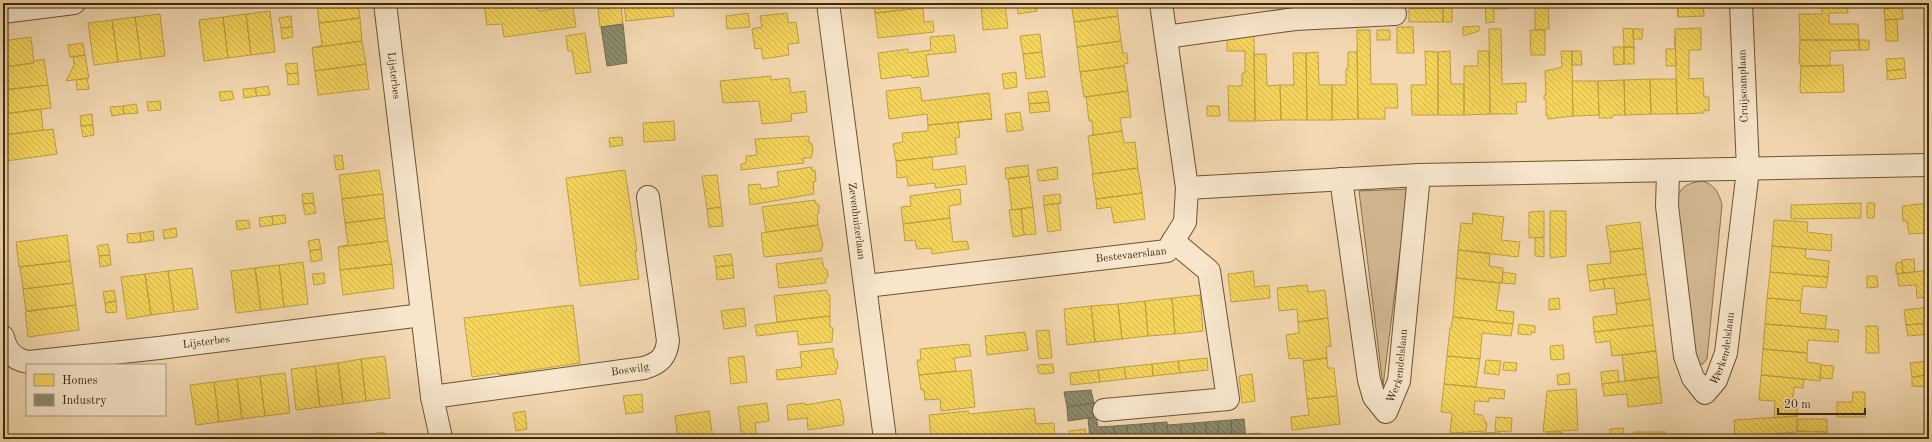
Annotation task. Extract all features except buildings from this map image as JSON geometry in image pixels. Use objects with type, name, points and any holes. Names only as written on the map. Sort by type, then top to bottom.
[{"type":"street","points":[[3,12],[74,3]]},
{"type":"street","name":"Lijsterbes","points":[[385,3],[432,397],[440,433]]},
{"type":"street","name":"Zevenhuizerlaan","points":[[828,3],[885,439]]},
{"type":"street","name":"Bestevaerslaan","points":[[866,286],[1167,251],[1185,222],[1187,188],[1162,3]]},
{"type":"street","name":"Cruijscamplaan","points":[[1741,3],[1748,170]]},
{"type":"street","points":[[1166,37],[1295,19],[1395,14]]},
{"type":"street","points":[[1187,188],[1419,176],[1668,172],[1929,165]]},
{"type":"street","name":"Werkendelslaan","points":[[1668,172],[1667,206],[1685,356],[1693,378],[1705,393],[1716,380],[1726,353],[1748,170]]},
{"type":"street","name":"Werkendelslaan","points":[[1341,179],[1369,380],[1374,397],[1386,412],[1399,381],[1419,176]]},
{"type":"street","name":"Boswilg","points":[[432,397],[644,368],[661,360],[667,350],[668,341],[648,197]]},
{"type":"street","points":[[1104,410],[1228,399],[1209,271],[1173,241]]},
{"type":"street","name":"Lijsterbes","points":[[3,337],[5,345],[13,356],[21,361],[29,362],[158,348],[422,315]]},
{"type":"shaded area","points":[[1703,181],[1711,185],[1716,190],[1722,205],[1707,359],[1703,364],[1699,364],[1695,361],[1674,207],[1678,195],[1683,188],[1687,185]]},
{"type":"shaded area","points":[[1408,189],[1383,386],[1359,191]]}]
